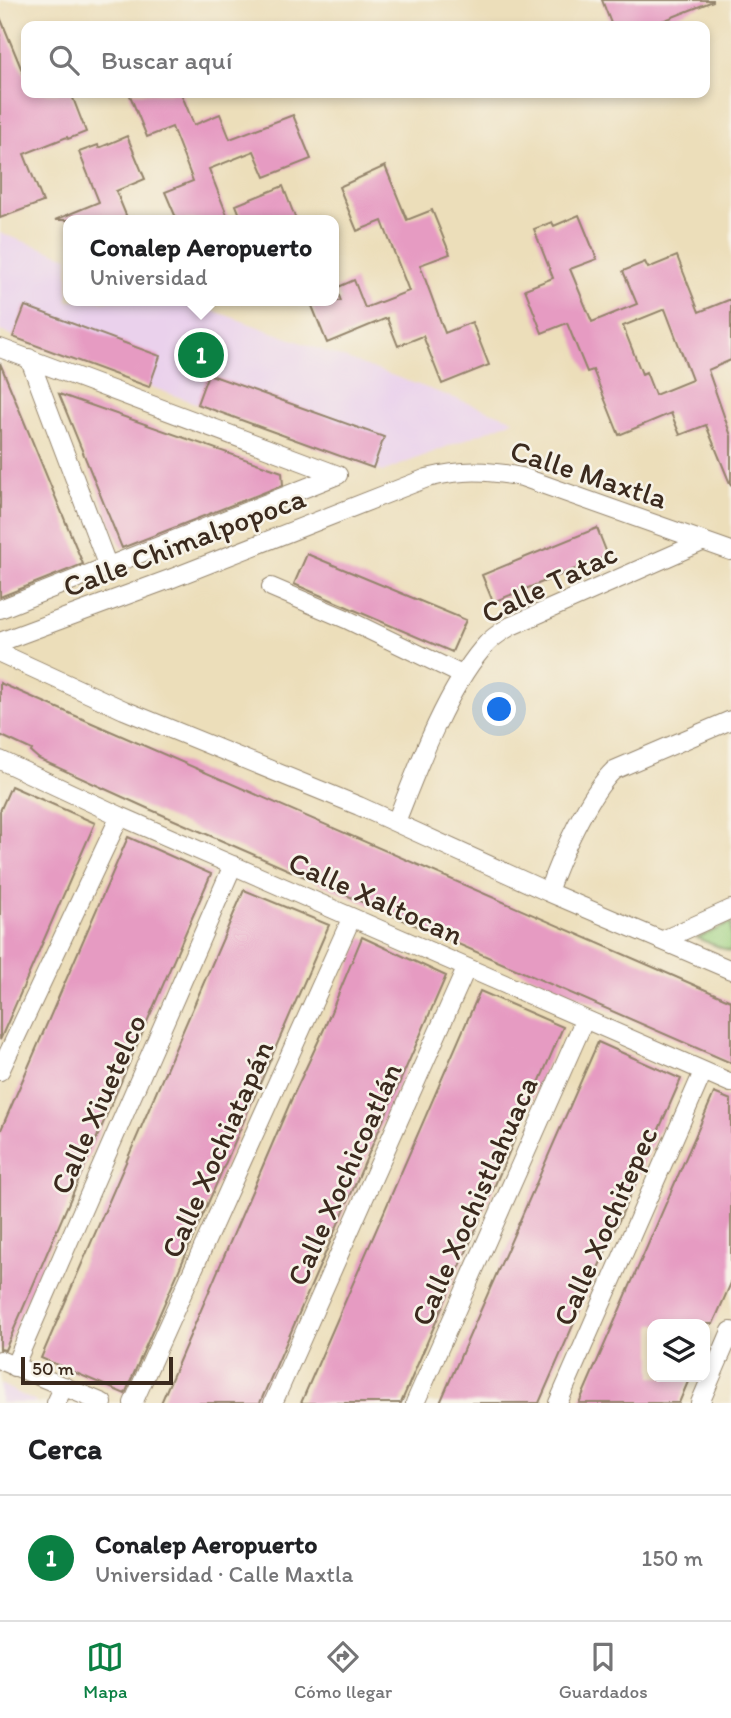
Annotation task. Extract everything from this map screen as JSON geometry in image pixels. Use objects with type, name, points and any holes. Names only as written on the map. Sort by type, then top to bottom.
[{"type":"street","points":[[0,348],[338,475],[0,609]]},
{"type":"street","points":[[29,358],[108,567]]},
{"type":"street","name":"Calle Maxtla","points":[[388,495],[427,478],[455,471],[495,472],[522,477],[731,551]]},
{"type":"street","name":"Calle Chimalpopoca","points":[[0,642],[388,495]]},
{"type":"street","name":"Calle Tatac","points":[[396,822],[425,752],[462,675],[495,635],[704,541]]},
{"type":"street","points":[[271,587],[346,619],[462,675]]},
{"type":"street","points":[[0,653],[124,710],[396,822],[548,892],[731,970]]},
{"type":"street","points":[[548,892],[582,817],[603,780],[614,770],[731,720]]},
{"type":"street","name":"Calle Xaltocan","points":[[1,762],[351,919],[731,1083]]},
{"type":"street","points":[[0,1071],[120,816]]},
{"type":"street","name":"Calle Xiuetelco","points":[[7,1363],[233,864]]},
{"type":"street","points":[[663,940],[731,909]]},
{"type":"street","name":"Calle Xochiatapán","points":[[133,1403],[351,919]]},
{"type":"street","name":"Calle Xochicoatlán","points":[[273,1403],[466,969]]},
{"type":"street","name":"Calle Xochistlahuaca","points":[[415,1403],[584,1021]]},
{"type":"street","name":"Calle Xochitepec","points":[[558,1403],[704,1072]]},
{"type":"street","points":[[700,1403],[731,1331]]},
{"type":"street","points":[[7,1363],[103,1403]]},
{"type":"street","points":[[56,1403],[64,1386]]},
{"type":"shaded area","points":[[0,233],[63,255],[63,306],[201,306],[515,420],[382,472],[0,331]]},
{"type":"shaded area","points":[[0,1384],[38,1403],[0,1403]]},
{"type":"green space","points":[[731,923],[731,952],[697,938]]},
{"type":"building","points":[[602,0],[713,0],[663,21],[610,21]]},
{"type":"building","points":[[0,17],[21,68],[21,98],[73,98],[86,132],[24,154],[43,202],[0,218]]},
{"type":"building","points":[[131,98],[183,98],[194,125],[220,114],[230,139],[293,115],[311,159],[265,177],[254,151],[209,169],[227,215],[175,215],[165,192],[193,181],[172,127],[147,137]]},
{"type":"building","points":[[127,136],[145,179],[116,191],[126,215],[67,215],[99,202],[79,152],[98,145],[99,148]]},
{"type":"building","points":[[385,166],[407,220],[432,210],[450,254],[420,265],[445,333],[472,322],[489,365],[442,384],[423,336],[398,346],[387,318],[327,343],[312,306],[339,306],[339,287],[354,280],[365,308],[409,291],[382,221],[357,231],[339,187]]},
{"type":"building","points":[[283,186],[294,215],[240,215],[236,205]]},
{"type":"building","points":[[579,215],[597,259],[570,269],[592,322],[637,304],[623,271],[645,262],[648,268],[677,256],[699,312],[731,299],[731,360],[708,370],[731,436],[731,486],[706,425],[680,435],[671,413],[619,435],[593,370],[587,372],[567,323],[542,333],[525,289],[553,278],[534,229],[552,222],[554,226]],"holes":[[[665,309],[692,380],[655,395],[646,372],[642,374],[623,326]]]},
{"type":"building","points":[[25,306],[160,356],[149,387],[13,337]]},
{"type":"building","points":[[0,363],[83,564],[0,597]]},
{"type":"building","points":[[208,374],[384,437],[373,468],[197,404]]},
{"type":"building","points":[[59,394],[282,472],[283,485],[122,548]]},
{"type":"building","points":[[597,528],[608,556],[493,602],[482,575]]},
{"type":"building","points":[[307,554],[466,620],[452,652],[294,584]]},
{"type":"building","points":[[0,683],[731,1001],[731,1063],[39,759],[32,750],[0,735]]},
{"type":"building","points":[[11,786],[95,823],[0,1040],[0,811]]},
{"type":"building","points":[[128,837],[211,874],[5,1350],[0,1349],[0,1132]]},
{"type":"building","points":[[244,890],[329,925],[125,1394],[41,1358]]},
{"type":"building","points":[[362,937],[446,976],[260,1403],[161,1403],[324,1029]]},
{"type":"building","points":[[480,991],[563,1027],[401,1403],[301,1403]]},
{"type":"building","points":[[598,1042],[681,1079],[539,1403],[440,1403]]},
{"type":"building","points":[[714,1093],[731,1100],[731,1283],[713,1324],[710,1324],[710,1319],[647,1319],[647,1382],[688,1382],[679,1403],[579,1403]]},
{"type":"place","name":"Conalep Aeropuerto","points":[[201,355]]}]
